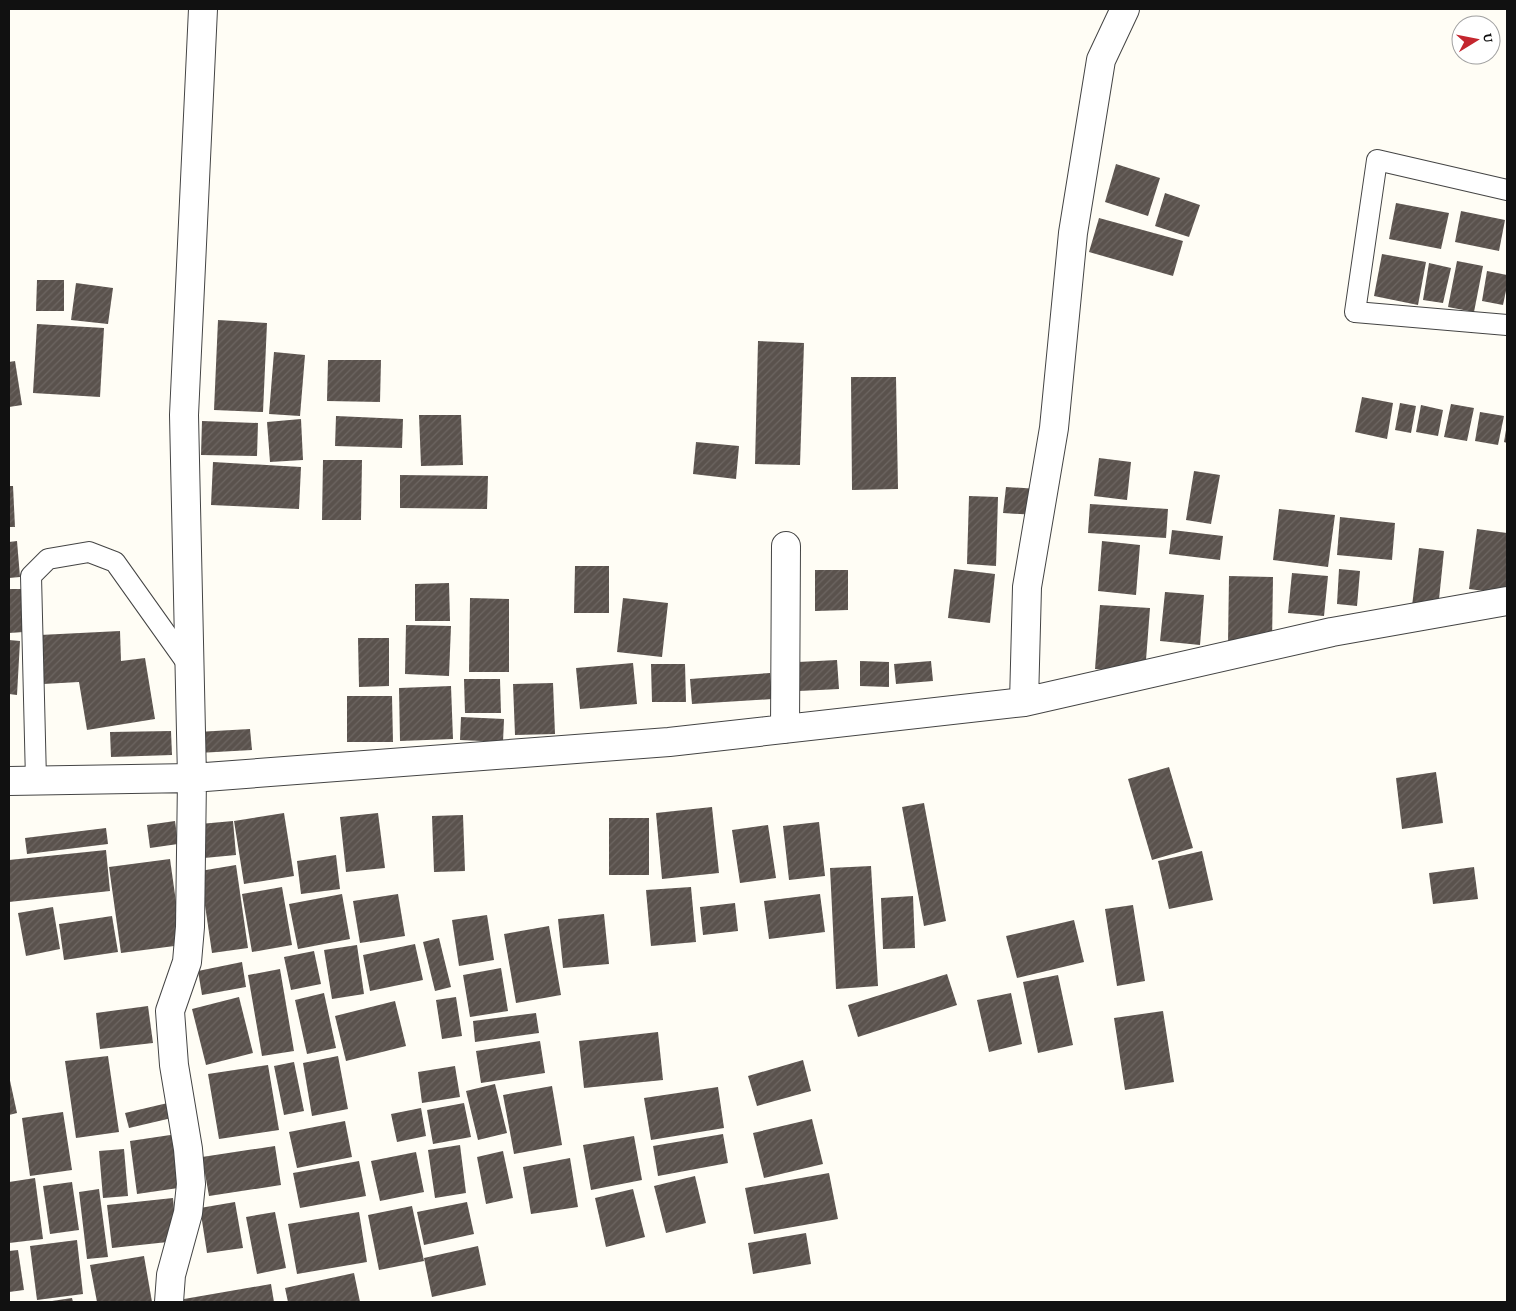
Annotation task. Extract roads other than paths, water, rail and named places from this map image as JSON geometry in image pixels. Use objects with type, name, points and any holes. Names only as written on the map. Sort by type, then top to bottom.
[{"type":"street","points":[[168,1302],[171,1275],[188,1213],[191,1184],[188,1149],[174,1065],[170,1011],[187,962],[190,926],[192,778],[184,415],[203,9]]},
{"type":"street","points":[[1024,702],[1027,587],[1054,428],[1073,233],[1102,60],[1125,9]]},
{"type":"street","points":[[785,729],[786,546]]},
{"type":"street","points":[[9,781],[192,778],[669,742],[1024,702],[1332,632],[1507,601]]},
{"type":"lane","points":[[1507,190],[1378,160],[1355,312],[1507,325]]},
{"type":"lane","points":[[36,780],[31,576],[48,559],[89,552],[116,562],[189,666]]}]
